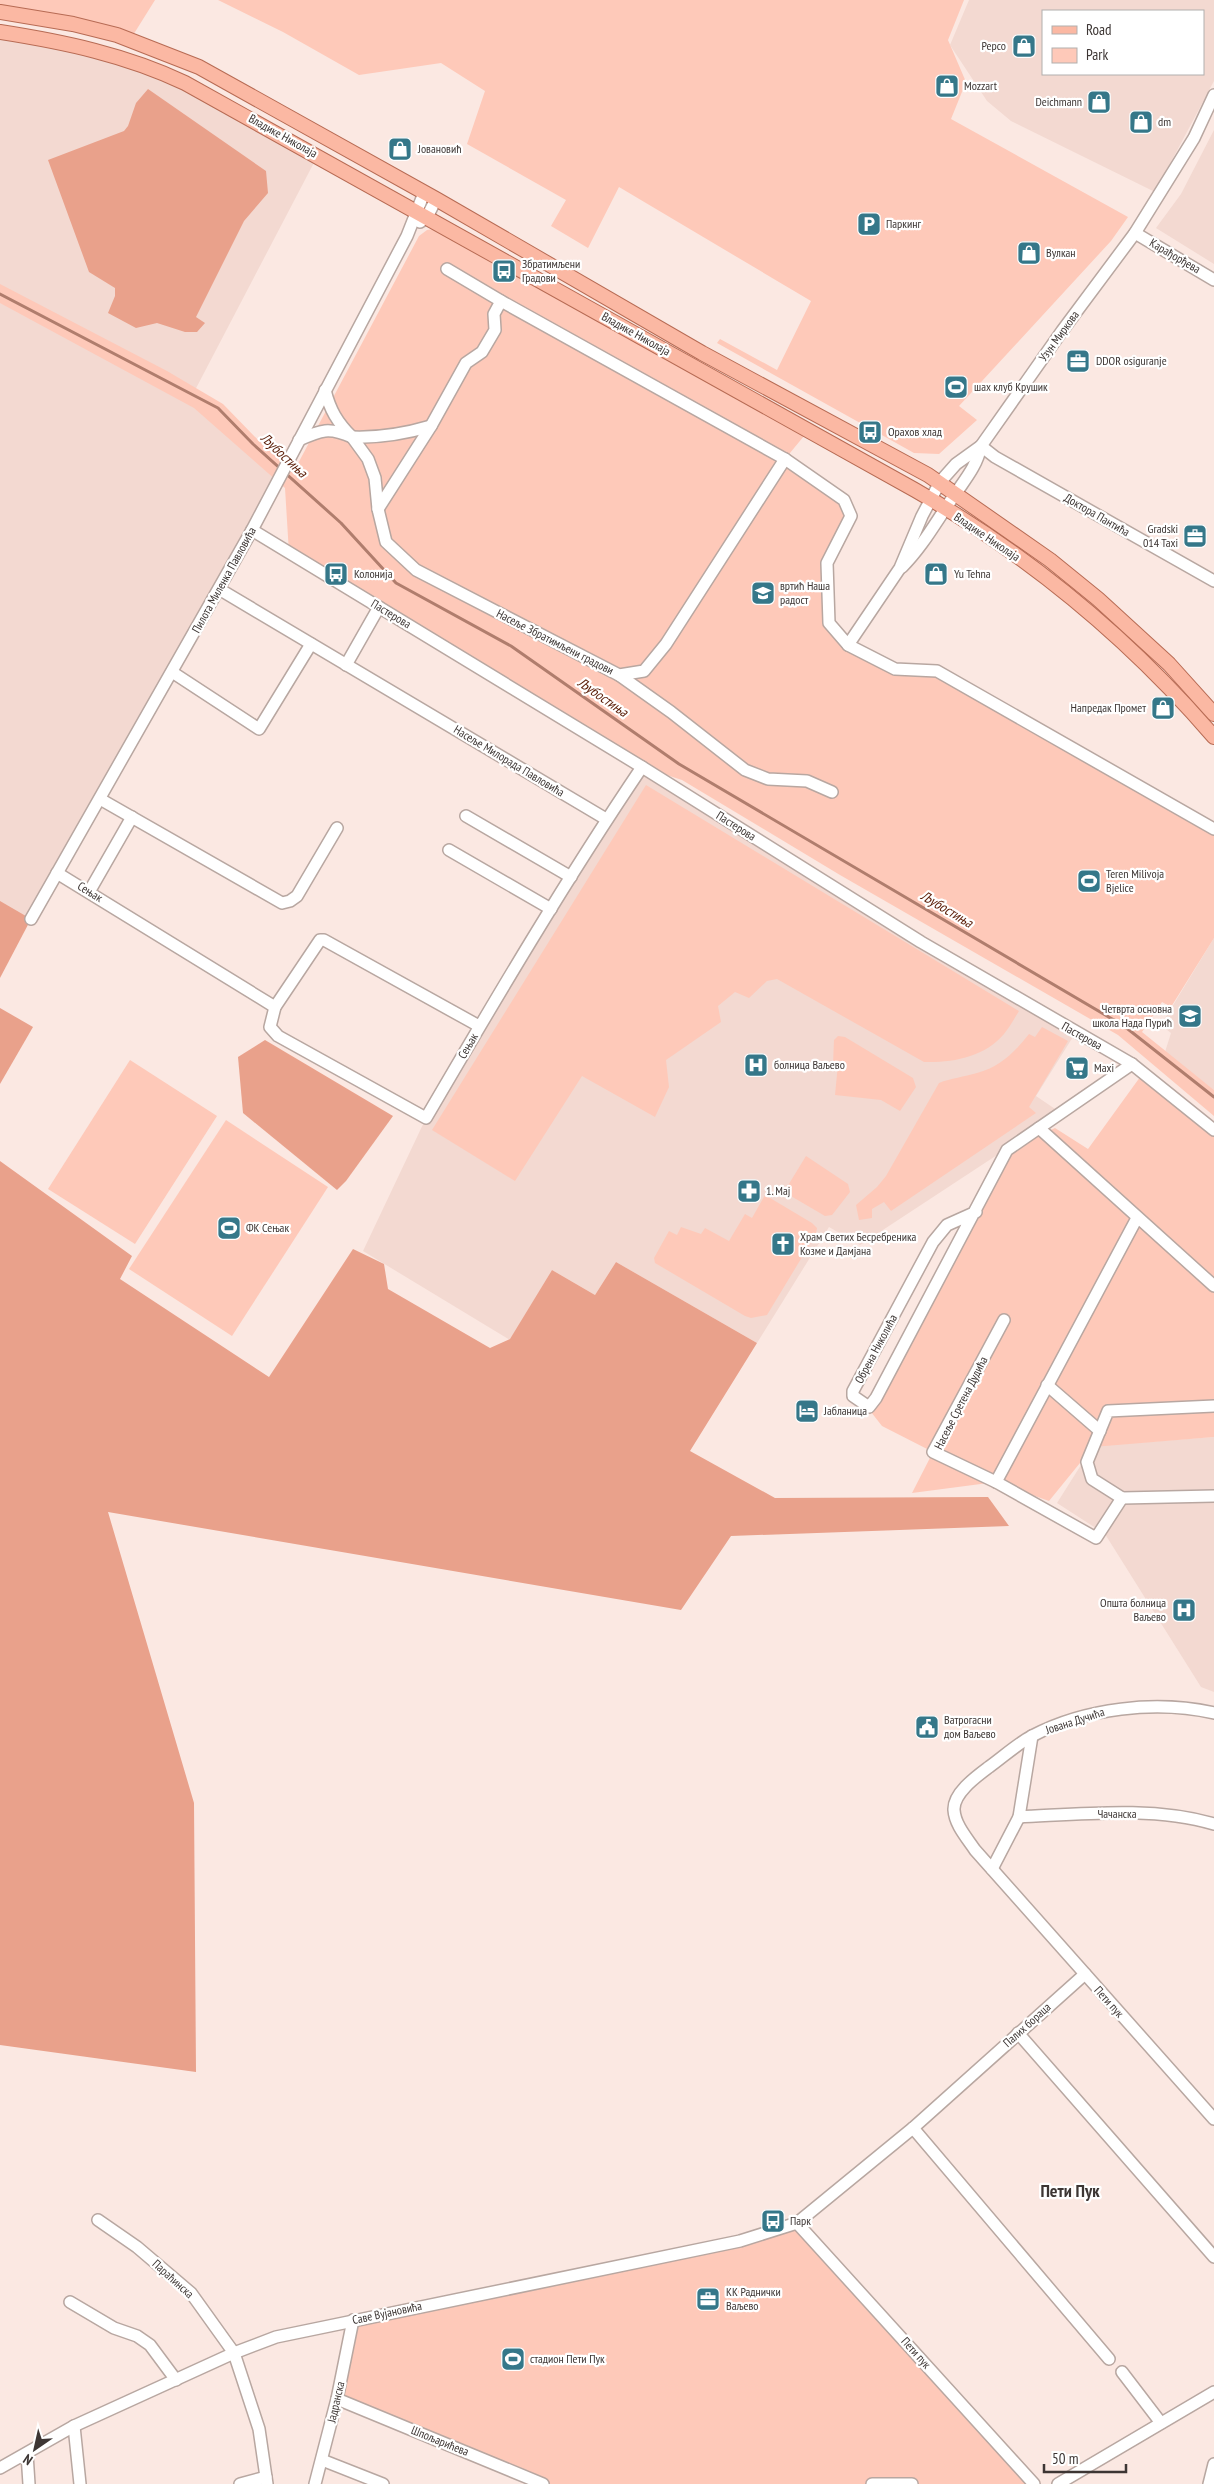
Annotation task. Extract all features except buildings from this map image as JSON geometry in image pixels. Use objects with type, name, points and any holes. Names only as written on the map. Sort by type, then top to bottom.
[{"type":"main road","name":"Владике Николаја","points":[[0,12],[73,24],[117,35],[167,53],[229,83],[430,196],[702,353],[940,482],[1050,560],[1098,599],[1169,664],[1214,714]]},
{"type":"main road","name":"Владике Николаја","points":[[0,32],[98,50],[159,70],[224,104],[930,499],[1061,589],[1101,621],[1155,672],[1214,737]]},
{"type":"street","name":"Узун Миркова","points":[[848,645],[900,568],[930,499],[940,482],[956,464],[981,446],[1062,330],[1135,233],[1194,138],[1214,95]]},
{"type":"street","name":"Пилота Миленка Павловића","points":[[31,919],[252,530],[287,460],[430,196]]},
{"type":"street","name":"Карађорђева","points":[[1135,233],[1214,280]]},
{"type":"street","points":[[447,269],[785,459],[844,500],[851,516],[827,563],[829,623],[848,645],[895,669],[937,671],[1214,829]]},
{"type":"street","points":[[378,509],[431,426],[466,363],[482,352],[494,330],[494,314],[501,301]]},
{"type":"street","name":"Насеље Збратимљени градови","points":[[325,390],[330,409],[338,423],[352,437],[368,459],[375,478],[378,509],[386,542],[416,570],[619,675],[644,671],[666,644],[785,459]]},
{"type":"street","points":[[299,440],[317,432],[334,430],[352,437],[377,438],[431,426]]},
{"type":"street","points":[[900,568],[918,550],[974,467],[981,446]]},
{"type":"street","name":"Доктора Пантића","points":[[981,446],[995,457],[1214,581]]},
{"type":"street","name":"Пастерова","points":[[252,530],[642,767],[921,942],[1132,1064],[1214,1130]]},
{"type":"street","name":"Насеље Милорада Павловића","points":[[219,589],[606,819]]},
{"type":"street","points":[[346,664],[378,607]]},
{"type":"street","points":[[172,672],[259,730],[311,644]]},
{"type":"street","points":[[619,675],[671,712],[745,770],[768,779],[807,781],[832,792]]},
{"type":"street","points":[[479,1026],[606,819],[642,767]]},
{"type":"street","points":[[100,799],[282,903],[290,901],[297,896],[337,828]]},
{"type":"street","points":[[466,816],[571,878]]},
{"type":"street","points":[[89,892],[132,817]]},
{"type":"street","points":[[449,850],[551,909]]},
{"type":"street","name":"Сењак","points":[[57,873],[275,1007]]},
{"type":"street","name":"Сењак","points":[[320,940],[324,940],[479,1026],[426,1118],[278,1036],[270,1027],[275,1007],[315,944],[320,940]]},
{"type":"street","name":"Обрена Николића","points":[[976,1212],[947,1225],[933,1242],[854,1391],[853,1396],[858,1401],[869,1406],[873,1404],[976,1212],[1007,1150],[1132,1064]]},
{"type":"street","points":[[1039,1128],[1214,1286]]},
{"type":"street","points":[[996,1482],[1137,1218]]},
{"type":"street","name":"Насеље Сретена Дудића","points":[[1004,1320],[934,1452],[996,1482],[1096,1538],[1122,1498]]},
{"type":"street","points":[[1048,1385],[1100,1430]]},
{"type":"street","points":[[1214,1406],[1108,1411],[1087,1462],[1092,1479],[1122,1498],[1214,1496]]},
{"type":"street","name":"Јована Дучића","points":[[992,1869],[958,1826],[954,1809],[958,1796],[979,1774],[1032,1736],[1090,1714],[1113,1709],[1190,1708],[1214,1713]]},
{"type":"street","points":[[1032,1736],[1019,1818],[992,1869],[1085,1974]]},
{"type":"street","name":"Чачанска","points":[[1019,1818],[1084,1814],[1153,1814],[1199,1820],[1214,1824]]},
{"type":"street","name":"Палих бораца","points":[[797,2223],[913,2128],[1085,1974]]},
{"type":"street","name":"Пети пук","points":[[1085,1974],[1214,2119]]},
{"type":"street","points":[[1018,2033],[1214,2257]]},
{"type":"street","points":[[913,2128],[1109,2359]]},
{"type":"street","name":"Параћинска","points":[[98,2220],[137,2247],[191,2293],[234,2353]]},
{"type":"street","name":"Пети пук","points":[[797,2223],[1034,2484]]},
{"type":"street","name":"Саве Вујановића","points":[[0,2468],[74,2426],[234,2353],[276,2337],[740,2241],[797,2223]]},
{"type":"street","points":[[70,2302],[114,2328],[137,2336],[150,2344],[176,2380]]},
{"type":"street","name":"Јадранска","points":[[316,2484],[337,2399],[353,2320]]},
{"type":"street","points":[[234,2353],[258,2429],[264,2453],[266,2480],[240,2484]]},
{"type":"street","points":[[1122,2372],[1161,2423]]},
{"type":"street","points":[[1058,2484],[1214,2392]]},
{"type":"street","name":"Шпољарићева","points":[[337,2399],[543,2484]]},
{"type":"street","points":[[74,2426],[80,2484]]},
{"type":"street","points":[[27,2454],[28,2484]]},
{"type":"street","points":[[322,2460],[383,2484]]},
{"type":"street","points":[[1209,2484],[1214,2469]]},
{"type":"street","points":[[872,2484],[912,2484]]},
{"type":"shaded area","points":[[969,0],[1214,0],[1214,81],[1155,192],[1011,121],[987,101],[950,45]]},
{"type":"shaded area","points":[[0,32],[132,60],[318,155],[193,394],[283,471],[0,973]]},
{"type":"shaded area","points":[[148,89],[266,171],[268,193],[244,221],[196,317],[205,323],[197,332],[185,332],[157,323],[136,328],[108,313],[115,296],[115,288],[89,272],[48,160],[124,131],[128,126],[136,103]]},
{"type":"shaded area","points":[[1214,130],[1214,264],[1156,228],[1181,194]]},
{"type":"shaded area","name":"болница Ваљево","points":[[642,767],[1076,1032],[1036,1096],[1061,1113],[860,1245],[829,1227],[757,1343],[616,1262],[595,1295],[552,1270],[510,1340],[363,1251],[426,1118]]},
{"type":"shaded area","points":[[0,901],[31,919],[0,978]]},
{"type":"shaded area","name":"Четврта основна школа Нада Пурић","points":[[1214,938],[1214,1090],[1165,1052],[1171,1033],[1161,1025]]},
{"type":"shaded area","points":[[0,1008],[33,1027],[0,1084]]},
{"type":"shaded area","points":[[265,1040],[393,1116],[346,1181],[337,1190],[243,1113],[238,1057]]},
{"type":"shaded area","points":[[0,1161],[132,1256],[120,1279],[269,1377],[353,1249],[384,1264],[388,1289],[490,1348],[510,1339],[552,1270],[595,1295],[616,1262],[757,1343],[690,1451],[775,1498],[988,1497],[1009,1526],[731,1536],[681,1610],[108,1512],[194,1803],[196,2072],[0,2045]]},
{"type":"shaded area","name":"Општа болница Ваљево","points":[[1214,1437],[1214,1692],[1201,1687],[1105,1534],[1057,1503],[1093,1446]]},
{"type":"green space","points":[[0,0],[155,0],[130,40],[0,14]]},
{"type":"green space","points":[[218,0],[964,0],[948,40],[966,82],[951,119],[1128,217],[1111,241],[959,406],[977,420],[939,454],[914,453],[717,343],[720,339],[777,370],[811,301],[619,187],[588,248],[551,226],[566,200],[467,144],[485,91],[441,63],[359,75],[283,32]]},
{"type":"green space","points":[[439,228],[804,436],[785,459],[844,500],[851,516],[827,563],[829,623],[848,645],[895,669],[937,671],[1214,829],[1214,938],[1171,1007],[1162,1002],[1142,1032],[1214,1090],[1214,1116],[1118,1035],[840,875],[682,780],[642,767],[289,553],[285,488],[194,408],[0,303],[0,284],[167,371],[223,404],[260,442],[294,471],[419,236],[427,230]]},
{"type":"green space","points":[[646,785],[1019,1011],[1008,1029],[996,1042],[978,1053],[957,1060],[924,1062],[777,979],[767,981],[749,998],[735,992],[718,1006],[721,1022],[666,1060],[669,1087],[655,1117],[582,1076],[515,1181],[432,1130]]},
{"type":"green space","points":[[1042,1027],[1068,1041],[1029,1107],[1036,1113],[891,1211],[884,1202],[872,1209],[872,1218],[859,1220],[856,1205],[877,1187],[886,1176],[939,1083],[993,1067],[1012,1053],[1029,1034],[1035,1037]]},
{"type":"green space","points":[[838,1036],[845,1037],[913,1078],[916,1087],[900,1111],[881,1100],[835,1095],[838,1064],[833,1064],[834,1040]]},
{"type":"green space","points":[[130,1060],[217,1116],[135,1244],[48,1189]]},
{"type":"green space","points":[[1143,1073],[1214,1130],[1214,1437],[1093,1447],[1049,1501],[996,1482],[912,1493],[933,1452],[882,1426],[871,1412],[1007,1150],[1055,1128],[1088,1149]]},
{"type":"green space","name":"ФК Сењак","points":[[226,1120],[328,1187],[232,1336],[129,1269]]},
{"type":"green space","points":[[806,1156],[848,1184],[850,1192],[832,1215],[825,1216],[784,1192]]},
{"type":"green space","points":[[765,1195],[812,1223],[817,1228],[816,1234],[767,1315],[751,1318],[745,1316],[655,1263],[654,1258],[669,1231],[677,1235],[681,1227],[701,1234],[705,1228],[729,1241],[745,1214],[752,1218]]},
{"type":"green space","points":[[797,2223],[1034,2484],[543,2484],[337,2399],[353,2320]]},
{"type":"waterway","name":"Љубостиња","points":[[0,294],[218,408],[253,444],[341,523],[396,583],[511,646],[679,764],[1124,1026],[1214,1097]]},
{"type":"place","name":"Pepco","points":[[1024,46]]},
{"type":"place","name":"Mozzart","points":[[947,86]]},
{"type":"place","name":"Deichmann","points":[[1099,102]]},
{"type":"place","name":"dm","points":[[1141,122]]},
{"type":"place","name":"Јовановић","points":[[400,149]]},
{"type":"place","name":"Паркинг","points":[[869,224]]},
{"type":"place","name":"Вулкан","points":[[1029,253]]},
{"type":"place","name":"Збратимљени Градови","points":[[504,271]]},
{"type":"place","name":"DDOR osiguranje","points":[[1078,361]]},
{"type":"place","name":"шах клуб Крушик","points":[[956,387]]},
{"type":"place","name":"Орахов хлад","points":[[870,432]]},
{"type":"place","name":"Gradski 014 Taxi","points":[[1195,536]]},
{"type":"place","name":"Колонија","points":[[336,574]]},
{"type":"place","name":"Yu Tehna","points":[[936,574]]},
{"type":"place","name":"вртић Наша радост","points":[[763,593]]},
{"type":"place","name":"Напредак Промет","points":[[1163,708]]},
{"type":"place","name":"Teren Milivoja Bjelice","points":[[1089,881]]},
{"type":"place","name":"Четврта основна школа Нада Пурић","points":[[1190,1016]]},
{"type":"place","name":"болница Ваљево","points":[[756,1065]]},
{"type":"place","name":"Maxi","points":[[1077,1068]]},
{"type":"place","name":"1. Мај","points":[[749,1191]]},
{"type":"place","name":"ФК Сењак","points":[[229,1228]]},
{"type":"place","name":"Храм Светих Бесребреника Козме и Дамјана","points":[[783,1244]]},
{"type":"place","name":"Јабланица","points":[[807,1411]]},
{"type":"place","name":"Општа болница Ваљево","points":[[1184,1610]]},
{"type":"place","name":"Ватрогасни дом Ваљево","points":[[927,1727]]},
{"type":"place","name":"Парк","points":[[773,2221]]},
{"type":"place","name":"КК Раднички Ваљево","points":[[708,2299]]},
{"type":"place","name":"стадион Пети Пук","points":[[513,2359]]},
{"type":"district","name":"Пети Пук","points":[[1070,2191]]}]
